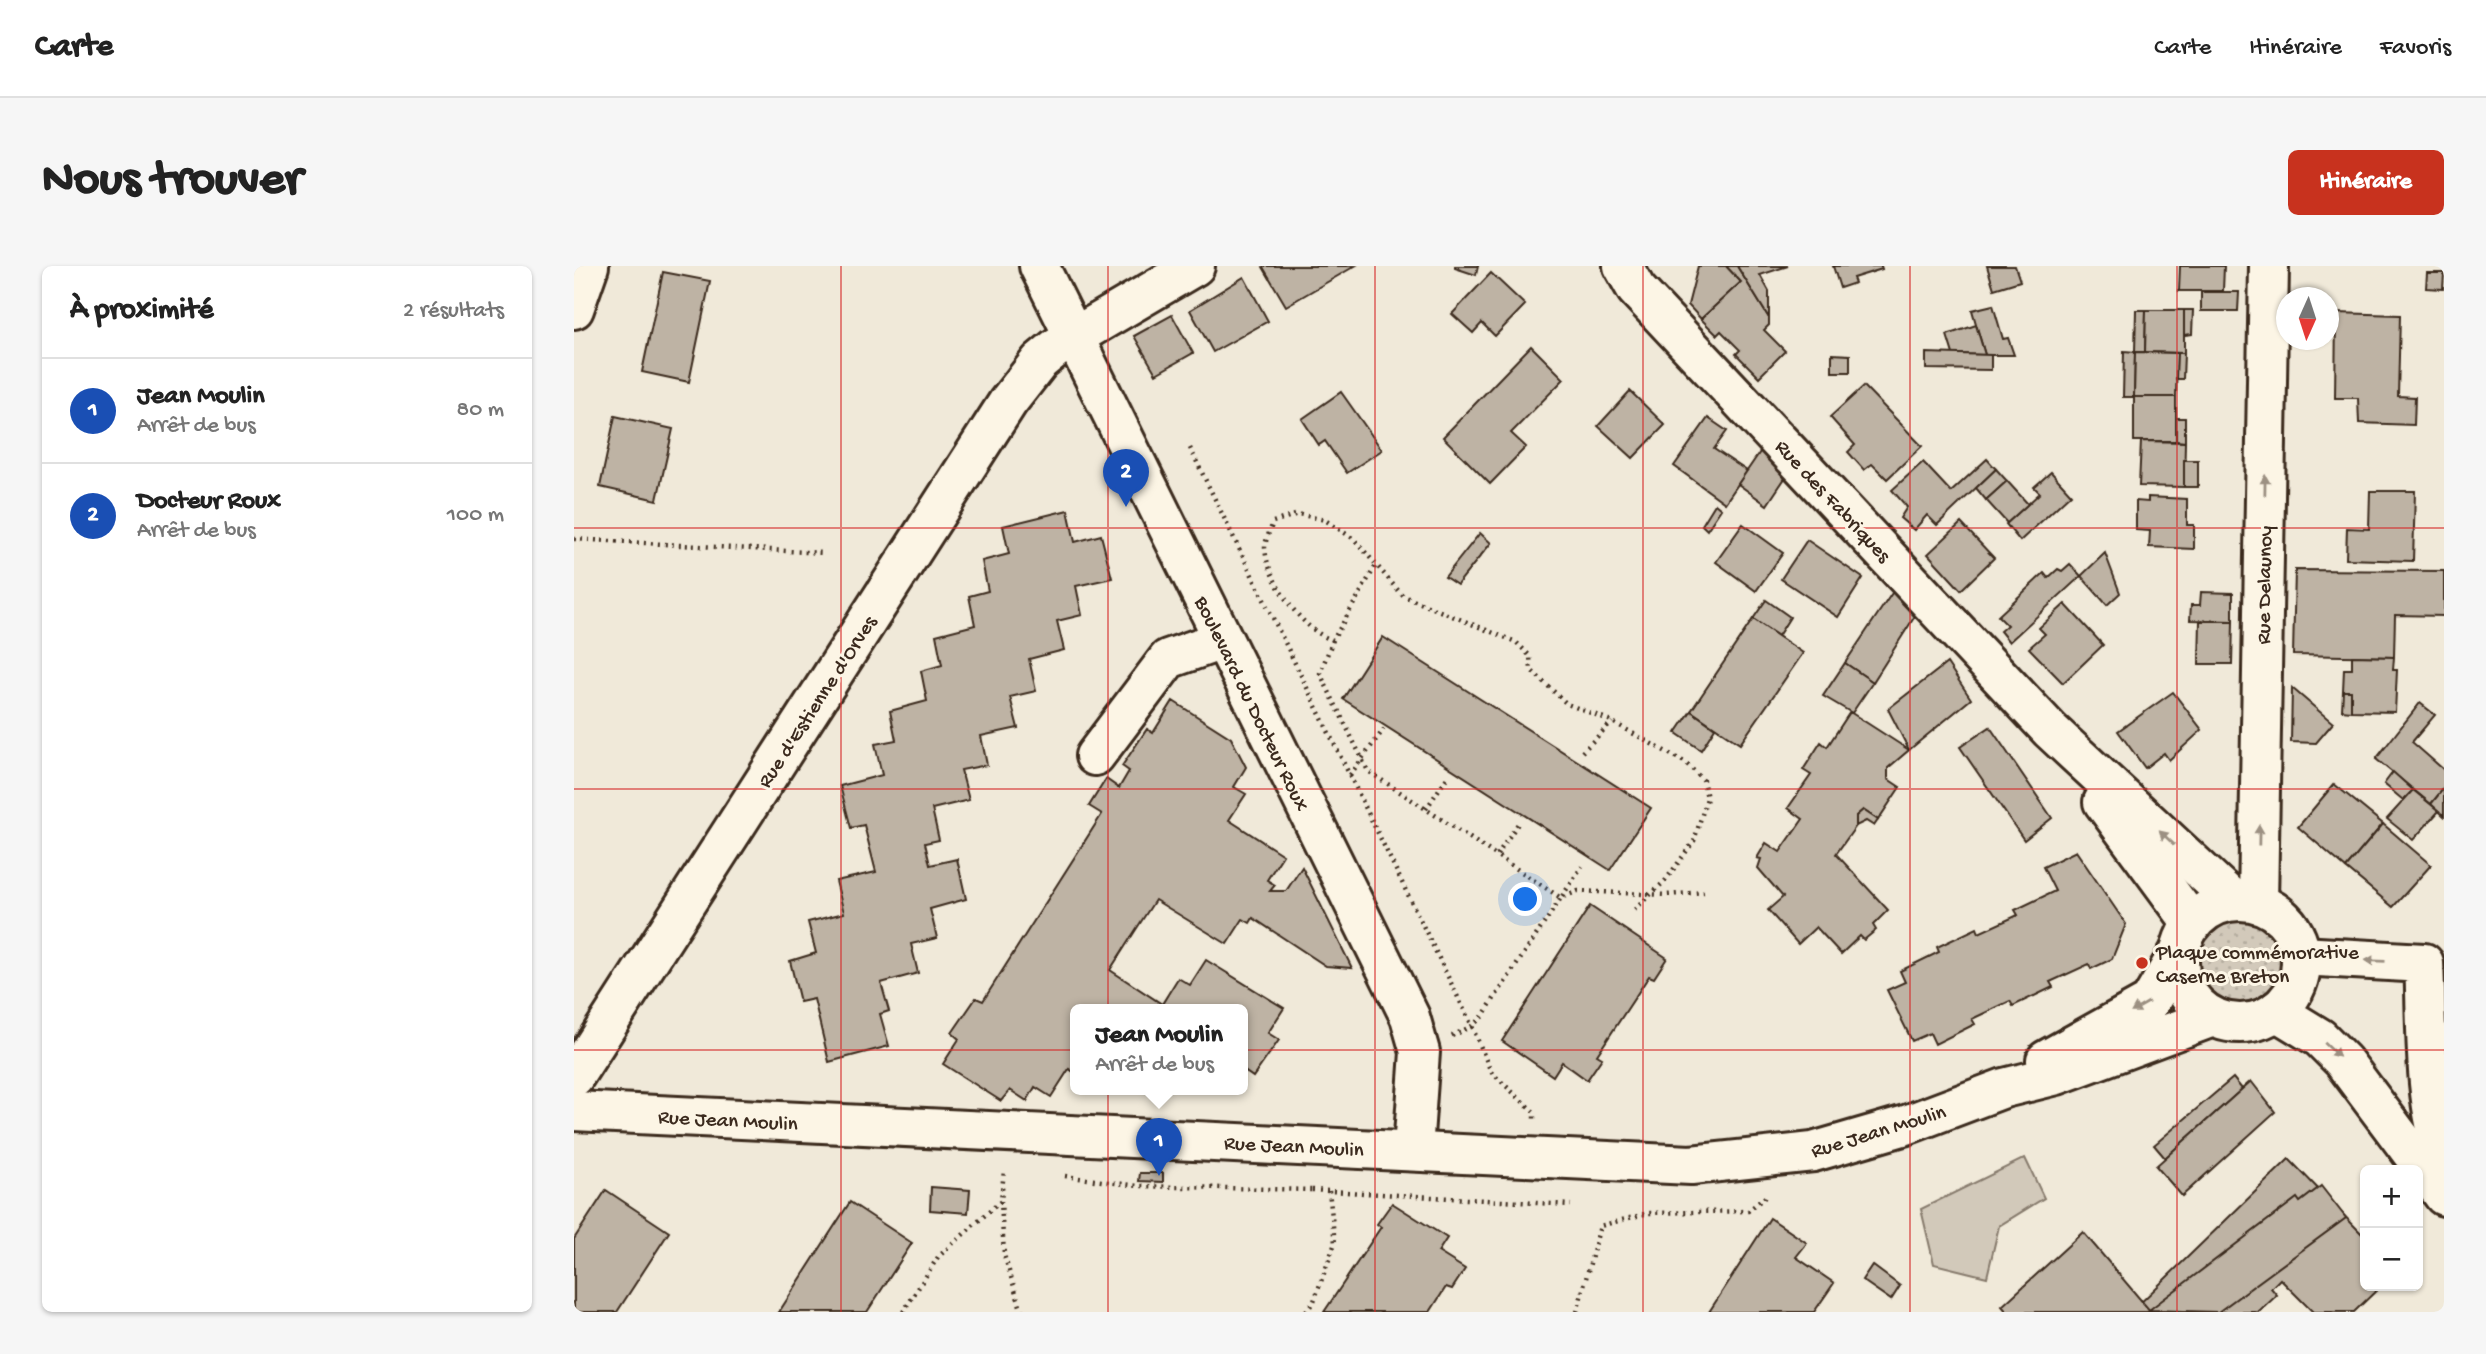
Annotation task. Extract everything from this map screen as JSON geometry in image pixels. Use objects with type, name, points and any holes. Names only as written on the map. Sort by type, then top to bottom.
[{"type":"street","points":[[574,309],[589,266]]},
{"type":"street","name":"Boulevard du Docteur Roux","points":[[1039,266],[1410,1017],[1420,1052],[1413,1150]]},
{"type":"street","name":"Rue d'Estienne d'Orves","points":[[574,1077],[1008,402],[1040,361],[1072,337],[1195,266]]},
{"type":"street","name":"Rue des Fabriques","points":[[1623,266],[1636,289],[2050,730],[2246,902]]},
{"type":"street","name":"Rue Delaunoy","points":[[2246,902],[2269,266]]},
{"type":"street","points":[[1095,756],[1168,659],[1222,640]]},
{"type":"street","name":"Rue des Fabriques","points":[[2050,730],[2185,938]]},
{"type":"street","points":[[2246,902],[2274,911],[2287,923],[2301,956],[2300,977],[2291,996],[2276,1011],[2245,1023],[2213,1017],[2197,1006],[2185,990],[2179,972],[2185,938],[2218,904],[2246,902]]},
{"type":"street","name":"Rue Jean Moulin","points":[[2004,1088],[2049,1058],[2150,1002],[2185,938]]},
{"type":"street","points":[[2301,956],[2434,953],[2432,1097],[2438,1139],[2444,1152]]},
{"type":"street","points":[[2276,1011],[2320,1038],[2343,1060],[2444,1196]]},
{"type":"street","name":"Rue Jean Moulin","points":[[574,1111],[1691,1165],[1813,1152],[1906,1125],[2004,1088],[2056,1075],[2213,1017]]},
{"type":"path","points":[[1190,448],[1472,1026],[1491,1072],[1534,1112],[1528,1202]]},
{"type":"path","points":[[1333,640],[1320,636],[1293,610],[1275,579],[1265,547],[1273,522],[1298,514],[1325,520],[1354,539],[1375,567],[1403,596],[1516,642],[1530,656],[1531,670],[1567,704],[1612,722],[1686,763],[1703,780],[1707,798],[1694,841],[1683,860],[1634,910]]},
{"type":"path","points":[[574,538],[823,553]]},
{"type":"path","points":[[1375,567],[1333,640],[1320,673],[1368,771],[1561,898]]},
{"type":"path","points":[[1582,752],[1612,722]]},
{"type":"path","points":[[1350,775],[1384,729]]},
{"type":"path","points":[[1426,809],[1448,776]]},
{"type":"path","points":[[1497,855],[1519,822]]},
{"type":"path","points":[[1420,1052],[1472,1026],[1482,1017],[1582,866]]},
{"type":"path","points":[[1561,898],[1578,891],[1652,892],[1666,895],[1704,892]]},
{"type":"path","points":[[1004,1169],[1001,1200],[1004,1255],[1022,1312]]},
{"type":"path","points":[[1306,1312],[1314,1300],[1335,1243],[1329,1191]]},
{"type":"path","points":[[903,1312],[938,1257],[1001,1200]]},
{"type":"shaded area","points":[[2240,921],[2256,924],[2269,933],[2278,946],[2281,962],[2278,978],[2269,991],[2256,1000],[2240,1003],[2224,1000],[2211,991],[2202,978],[2199,962],[2202,946],[2211,933],[2224,924]]},
{"type":"shaded area","points":[[2025,1158],[2044,1198],[1999,1226],[1987,1277],[1934,1264],[1921,1209]]},
{"type":"building","points":[[1264,266],[1355,266],[1286,306],[1263,267]]},
{"type":"building","points":[[1455,266],[1478,266],[1476,275]]},
{"type":"building","points":[[1698,266],[1726,266],[1741,282],[1701,319],[1688,305]]},
{"type":"building","points":[[1726,266],[1737,266],[1769,318],[1769,325],[1764,330],[1785,351],[1759,377],[1736,354],[1740,350],[1721,331],[1717,335],[1701,319],[1741,282]]},
{"type":"building","points":[[1737,266],[1788,266],[1760,275],[1769,291],[1769,318]]},
{"type":"building","points":[[1833,266],[1881,266],[1882,269],[1853,278],[1855,283],[1840,288]]},
{"type":"building","points":[[1987,266],[2015,266],[2020,281],[1994,289]]},
{"type":"building","points":[[2180,266],[2224,266],[2223,291],[2179,291]]},
{"type":"building","points":[[663,272],[710,281],[689,382],[642,372]]},
{"type":"building","points":[[1491,273],[1525,305],[1495,336],[1482,323],[1473,333],[1452,314]]},
{"type":"building","points":[[2427,273],[2444,273],[2443,289],[2426,288]]},
{"type":"building","points":[[1244,277],[1268,321],[1213,352],[1190,310]]},
{"type":"building","points":[[2201,292],[2239,292],[2238,311],[2201,311]]},
{"type":"building","points":[[1993,305],[2003,339],[2008,338],[2014,355],[1985,355],[1972,310]]},
{"type":"building","points":[[2136,310],[2146,310],[2145,352],[2135,352]]},
{"type":"building","points":[[2146,310],[2184,310],[2184,353],[2145,352]]},
{"type":"building","points":[[2184,310],[2193,310],[2192,334],[2184,335]]},
{"type":"building","points":[[2339,313],[2400,315],[2398,396],[2415,397],[2414,425],[2359,423],[2358,398],[2335,398]]},
{"type":"building","points":[[1172,315],[1193,353],[1156,374],[1134,336]]},
{"type":"building","points":[[1976,325],[1985,355],[1953,354],[1947,335]]},
{"type":"building","points":[[1531,346],[1564,379],[1511,433],[1526,447],[1490,484],[1443,437]]},
{"type":"building","points":[[2124,351],[2135,352],[2134,397],[2123,397]]},
{"type":"building","points":[[2135,352],[2177,353],[2176,397],[2134,397]]},
{"type":"building","points":[[1926,353],[1991,355],[1991,370],[1926,369]]},
{"type":"building","points":[[2177,353],[2184,353],[2183,379],[2176,379]]},
{"type":"building","points":[[1832,354],[1850,355],[1850,372],[1832,372]]},
{"type":"building","points":[[1864,386],[1922,446],[1887,479],[1872,464],[1864,470],[1848,452],[1855,445],[1830,417]]},
{"type":"building","points":[[1630,391],[1665,425],[1633,458],[1598,426]]},
{"type":"building","points":[[1341,392],[1382,450],[1347,473],[1325,441],[1319,445],[1302,419]]},
{"type":"building","points":[[2134,397],[2176,397],[2176,441],[2134,441]]},
{"type":"building","points":[[615,416],[673,429],[657,500],[600,487]]},
{"type":"building","points":[[1708,418],[1727,431],[1714,449],[1747,471],[1725,503],[1674,466]]},
{"type":"building","points":[[2176,418],[2185,418],[2185,442],[2176,441]]},
{"type":"building","points":[[2141,441],[2185,442],[2184,487],[2139,486]]},
{"type":"building","points":[[1762,449],[1787,475],[1767,505],[1738,484]]},
{"type":"building","points":[[1987,459],[1996,469],[1937,525],[1927,515],[1914,530],[1900,518],[1907,507],[1892,490],[1923,462],[1951,492]]},
{"type":"building","points":[[2184,460],[2198,460],[2198,487],[2184,487]]},
{"type":"building","points":[[1996,469],[2007,481],[1986,500],[1976,488]]},
{"type":"building","points":[[2051,472],[2071,494],[2020,541],[2006,524],[2040,493],[2034,487]]},
{"type":"building","points":[[2007,481],[2028,504],[2007,523],[1986,500]]},
{"type":"building","points":[[2370,491],[2415,491],[2413,561],[2346,559],[2347,528],[2369,529]]},
{"type":"building","points":[[2148,497],[2187,499],[2187,525],[2194,525],[2194,549],[2149,547],[2150,531],[2136,530],[2136,501],[2148,502]]},
{"type":"building","points":[[1715,504],[1721,509],[1707,530],[1702,525]]},
{"type":"building","points":[[1068,510],[1075,542],[1101,535],[1112,578],[1076,586],[1082,615],[1057,621],[1064,650],[1029,659],[1036,691],[1010,697],[1018,728],[981,736],[987,765],[961,770],[969,800],[932,809],[939,840],[925,843],[930,865],[957,859],[966,899],[930,909],[937,938],[911,944],[918,973],[881,983],[889,1011],[880,1014],[889,1046],[829,1062],[814,999],[800,1002],[790,961],[816,953],[808,922],[844,913],[836,881],[876,872],[864,825],[851,828],[840,786],[882,775],[875,744],[896,740],[890,711],[927,701],[921,671],[942,665],[936,635],[975,625],[969,596],[988,591],[982,561],[1009,554],[1003,526]]},
{"type":"building","points":[[1961,523],[1994,558],[1961,590],[1928,554]]},
{"type":"building","points":[[1743,524],[1783,553],[1756,591],[1716,562]]},
{"type":"building","points":[[1480,533],[1491,543],[1457,585],[1445,577]]},
{"type":"building","points":[[1807,540],[1863,578],[1838,617],[1781,579]]},
{"type":"building","points":[[2105,553],[2120,593],[2107,605],[2081,576]]},
{"type":"building","points":[[2070,564],[2081,576],[2009,642],[2000,631],[2007,625],[1998,616],[2044,573],[2048,578],[2058,569],[2062,571]]},
{"type":"building","points":[[2295,570],[2444,571],[2444,616],[2395,615],[2394,657],[2293,655]]},
{"type":"building","points":[[1896,587],[1915,616],[1873,682],[1845,663]]},
{"type":"building","points":[[2201,592],[2233,593],[2233,621],[2190,620],[2191,605],[2200,605]]},
{"type":"building","points":[[1766,600],[1790,617],[1778,636],[1753,619]]},
{"type":"building","points":[[2065,604],[2103,645],[2063,683],[2029,648],[2045,634],[2039,628]]},
{"type":"building","points":[[1753,619],[1803,653],[1740,744],[1691,711]]},
{"type":"building","points":[[2200,621],[2233,621],[2232,664],[2199,664]]},
{"type":"building","points":[[1383,637],[1651,808],[1610,870],[1343,699]]},
{"type":"building","points":[[2352,656],[2394,657],[2393,670],[2397,670],[2395,712],[2351,711],[2351,691],[2343,691],[2344,669],[2352,669]]},
{"type":"building","points":[[1845,663],[1873,682],[1852,713],[1823,696]]},
{"type":"building","points":[[1947,663],[1971,699],[1909,750],[1888,709]]},
{"type":"building","points":[[2292,688],[2333,723],[2316,743],[2291,742]]},
{"type":"building","points":[[2343,691],[2351,691],[2351,711],[2342,710]]},
{"type":"building","points":[[2173,692],[2202,730],[2169,760],[2164,753],[2145,768],[2118,731]]},
{"type":"building","points":[[1173,701],[1231,738],[1246,767],[1234,787],[1246,794],[1229,820],[1283,855],[1267,880],[1275,885],[1270,891],[1286,891],[1302,867],[1352,968],[1326,966],[1253,918],[1250,923],[1243,919],[1227,944],[1155,900],[1110,970],[1162,1004],[1070,1004],[1070,1070],[1051,1097],[1035,1087],[1027,1101],[1010,1090],[1001,1101],[943,1064],[959,1039],[952,1033],[976,998],[983,1001],[1102,814],[1089,806],[1106,779],[1119,788],[1129,771],[1122,766],[1147,729],[1153,733]]},
{"type":"building","points":[[2420,703],[2435,715],[2412,742],[2444,770],[2444,788],[2431,804],[2376,759]]},
{"type":"building","points":[[1691,711],[1715,728],[1701,750],[1676,733]]},
{"type":"building","points":[[1850,712],[1909,750],[1888,768],[1888,779],[1900,787],[1878,820],[1863,810],[1856,816],[1856,826],[1836,854],[1888,910],[1873,925],[1876,930],[1864,940],[1860,936],[1841,954],[1816,927],[1798,944],[1768,910],[1783,897],[1758,868],[1761,859],[1757,858],[1766,843],[1780,852],[1803,819],[1788,808],[1811,775],[1803,770],[1821,742],[1827,747]]},
{"type":"building","points":[[1990,727],[2052,818],[2024,840],[1960,747]]},
{"type":"building","points":[[2393,772],[2413,790],[2403,800],[2384,784]]},
{"type":"building","points":[[2334,784],[2383,824],[2346,868],[2298,827]]},
{"type":"building","points":[[2444,788],[2444,816],[2431,804]]},
{"type":"building","points":[[2413,790],[2439,811],[2413,840],[2387,819]]},
{"type":"building","points":[[1863,810],[1878,820],[1874,826],[1866,821],[1856,826],[1856,816]]},
{"type":"building","points":[[2383,824],[2431,865],[2393,907],[2346,868]]},
{"type":"building","points":[[2076,851],[2126,924],[2112,959],[2091,969],[2089,964],[2050,982],[2053,987],[2013,1006],[2010,1001],[1972,1019],[1975,1024],[1935,1044],[1930,1033],[1912,1041],[1887,990],[1905,982],[1900,971],[1939,952],[1937,947],[1977,928],[1979,933],[2018,915],[2015,910],[2055,891],[2043,867]]},
{"type":"building","points":[[1590,906],[1667,958],[1654,978],[1649,976],[1597,1055],[1602,1058],[1587,1080],[1562,1062],[1553,1076],[1502,1041]]},
{"type":"building","points":[[1206,960],[1284,1008],[1268,1033],[1279,1040],[1253,1077],[1248,1074],[1248,1004],[1162,1004],[1178,978],[1190,985]]},
{"type":"building","points":[[2233,1078],[2242,1089],[2165,1158],[2154,1145]]},
{"type":"building","points":[[2251,1081],[2275,1112],[2182,1196],[2156,1166]]},
{"type":"building","points":[[2289,1159],[2360,1232],[2360,1291],[2376,1291],[2354,1312],[2313,1312],[2280,1279],[2271,1288],[2277,1295],[2259,1312],[2131,1312]]},
{"type":"building","points":[[1140,1173],[1163,1173],[1163,1182],[1139,1181]]},
{"type":"building","points":[[2321,1186],[2346,1218],[2218,1312],[2149,1310],[2297,1198],[2300,1202]]},
{"type":"building","points":[[931,1187],[970,1190],[968,1213],[930,1210]]},
{"type":"building","points":[[606,1190],[669,1232],[617,1312],[574,1312],[574,1239]]},
{"type":"building","points":[[850,1202],[912,1243],[867,1312],[779,1312]]},
{"type":"building","points":[[1392,1203],[1447,1238],[1438,1252],[1465,1269],[1452,1289],[1446,1287],[1430,1312],[1324,1312],[1381,1227],[1377,1224]]},
{"type":"building","points":[[1770,1218],[1807,1243],[1796,1257],[1834,1283],[1814,1312],[1709,1312]]},
{"type":"building","points":[[2083,1232],[2151,1312],[2007,1312],[2002,1306]]},
{"type":"building","points":[[1872,1265],[1900,1286],[1891,1300],[1862,1280]]},
{"type":"place","name":"Docteur Roux","points":[[1126,507]]},
{"type":"place","name":"Plaque commémorative Caserne Breton","points":[[2142,963]]},
{"type":"place","name":"Jean Moulin","points":[[1159,1176]]}]
